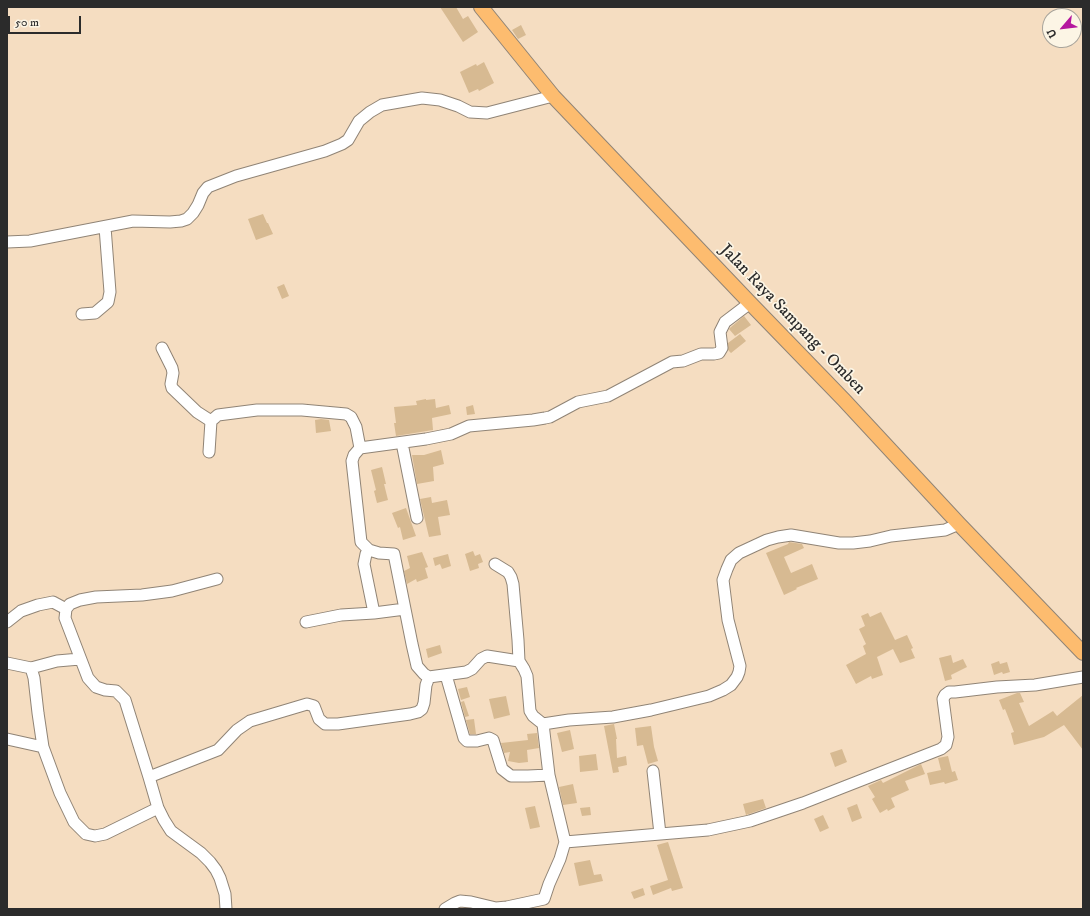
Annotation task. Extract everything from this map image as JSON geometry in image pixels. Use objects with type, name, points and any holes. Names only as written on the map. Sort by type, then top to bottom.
[{"type":"main road","name":"Jalan Raya Sampang - Omben","points":[[481,7],[553,96],[849,405],[959,524],[1083,653]]},
{"type":"street","points":[[7,242],[30,242],[133,221],[181,222],[193,213],[203,193],[208,187],[236,176],[324,151],[342,144],[348,140],[359,121],[382,105],[422,98],[440,100],[470,112],[487,113],[553,96]]},
{"type":"street","points":[[82,314],[95,314],[108,302],[110,292],[105,227]]},
{"type":"street","points":[[519,661],[487,656],[481,659],[472,669],[466,672],[429,677],[417,666],[394,554],[378,554],[369,550],[361,542],[352,462],[354,455],[360,448],[402,443],[451,434],[469,426],[550,417],[578,402],[608,396],[672,362],[683,361],[700,354],[719,353],[722,348],[720,332],[725,322],[750,302]]},
{"type":"street","points":[[162,348],[172,368],[172,388],[197,412],[211,421]]},
{"type":"street","points":[[209,452],[211,421],[218,414],[257,410],[302,410],[346,414],[351,417],[356,427],[360,448]]},
{"type":"street","points":[[402,443],[417,518]]},
{"type":"street","points":[[495,564],[508,572],[511,577],[513,584],[519,661],[527,676],[530,711],[537,720],[543,724],[569,720],[613,717],[652,710],[709,696],[731,685],[738,677],[740,666],[728,620],[724,580],[731,560],[739,553],[767,540],[791,535],[839,543],[853,543],[891,536],[945,530],[959,524]]},
{"type":"street","points":[[369,550],[366,554],[364,564],[374,613]]},
{"type":"street","points":[[217,579],[172,591],[142,595],[96,597],[80,600],[70,604],[66,609],[65,618],[88,678],[96,687],[116,691],[125,700],[158,808],[171,831],[201,853],[216,870],[225,894],[226,909]]},
{"type":"street","points":[[7,622],[21,611],[38,605],[53,602],[66,609]]},
{"type":"street","points":[[306,622],[341,615],[405,609]]},
{"type":"street","points":[[7,663],[31,668],[57,662],[80,659]]},
{"type":"street","points":[[31,668],[34,678],[43,747],[63,799],[74,822],[86,834],[95,836],[105,834],[158,808]]},
{"type":"street","points":[[446,675],[464,738],[467,741],[477,741],[489,738],[493,740],[502,769],[511,776],[549,775]]},
{"type":"street","points":[[149,777],[218,750],[237,730],[250,721],[307,704],[314,706],[319,720],[325,724],[338,724],[418,712],[422,709],[424,704],[426,685],[429,677]]},
{"type":"street","points":[[565,842],[708,830],[750,821],[803,803],[942,749],[946,745],[948,737],[943,699],[944,694],[949,692],[997,687],[1036,685],[1083,677]]},
{"type":"street","points":[[445,909],[455,902],[460,901],[496,908],[545,904],[552,878],[565,842],[549,775],[543,724]]},
{"type":"street","points":[[7,739],[43,747]]},
{"type":"street","points":[[653,771],[660,834]]},
{"type":"building","points":[[440,7],[456,7],[463,19],[468,16],[478,32],[463,42]]},
{"type":"building","points":[[521,25],[526,35],[518,39],[512,30]]},
{"type":"building","points":[[484,62],[494,83],[479,91],[478,89],[469,93],[460,72],[476,64],[477,66]]},
{"type":"building","points":[[263,214],[273,234],[256,240],[248,219]]},
{"type":"building","points":[[284,284],[289,296],[282,299],[277,287]]},
{"type":"building","points":[[782,298],[789,310],[781,315],[774,302]]},
{"type":"building","points":[[744,316],[751,325],[735,336],[729,329]]},
{"type":"building","points":[[740,334],[746,341],[731,353],[728,350],[728,343]]},
{"type":"building","points":[[435,399],[436,408],[449,405],[451,414],[432,418],[433,430],[396,436],[394,407],[417,405],[416,401]]},
{"type":"building","points":[[473,405],[475,414],[467,415],[466,407]]},
{"type":"building","points":[[315,420],[329,420],[331,431],[316,433]]},
{"type":"building","points":[[441,450],[444,464],[433,467],[434,481],[417,484],[412,455],[424,455]]},
{"type":"building","points":[[382,467],[388,500],[377,503],[374,491],[376,490],[371,470]]},
{"type":"building","points":[[431,497],[432,503],[447,500],[450,515],[438,517],[441,535],[429,537],[420,499]]},
{"type":"building","points":[[406,508],[416,536],[403,540],[400,527],[398,528],[392,513]]},
{"type":"building","points":[[789,542],[802,544],[804,548],[784,557],[791,573],[812,564],[818,579],[796,588],[797,589],[784,595],[766,553],[788,544]]},
{"type":"building","points":[[473,551],[475,556],[480,554],[483,562],[478,564],[479,568],[470,571],[465,554]]},
{"type":"building","points":[[422,552],[428,567],[425,568],[428,578],[417,582],[416,579],[407,584],[404,571],[410,568],[407,556]]},
{"type":"building","points":[[448,554],[451,566],[442,569],[440,564],[435,566],[433,558]]},
{"type":"building","points":[[881,612],[895,640],[907,635],[913,648],[911,649],[915,658],[900,663],[893,649],[877,657],[883,675],[872,679],[871,676],[856,684],[846,665],[866,654],[863,646],[866,644],[859,629],[865,626],[861,616],[868,613],[870,617]]},
{"type":"building","points":[[440,645],[442,653],[428,658],[426,649]]},
{"type":"building","points":[[951,655],[953,663],[963,659],[967,667],[951,675],[952,679],[945,681],[939,658]]},
{"type":"building","points":[[999,661],[1000,664],[1007,662],[1010,672],[1003,674],[1002,672],[994,675],[991,664]]},
{"type":"building","points":[[467,687],[470,697],[461,700],[458,689]]},
{"type":"building","points":[[1020,693],[1024,702],[1019,703],[1029,726],[1053,711],[1057,716],[1083,695],[1083,750],[1064,725],[1044,737],[1014,745],[1011,733],[1014,732],[1005,709],[1003,710],[999,700]]},
{"type":"building","points":[[506,696],[510,715],[494,719],[489,699]]},
{"type":"building","points":[[464,701],[469,716],[465,717],[461,702]]},
{"type":"building","points":[[474,719],[476,734],[470,734],[466,720]]},
{"type":"building","points":[[614,724],[617,739],[617,758],[626,756],[627,765],[618,767],[619,772],[613,773],[604,726]]},
{"type":"building","points":[[651,726],[658,761],[648,764],[643,745],[637,746],[635,728]]},
{"type":"building","points":[[570,730],[574,749],[562,752],[557,733]]},
{"type":"building","points":[[537,733],[539,748],[527,750],[528,762],[519,763],[508,761],[510,752],[504,753],[501,743],[528,740],[527,734]]},
{"type":"building","points":[[842,749],[847,762],[835,767],[830,753]]},
{"type":"building","points":[[596,754],[598,770],[580,772],[579,756]]},
{"type":"building","points":[[948,756],[952,772],[955,771],[958,780],[945,784],[944,782],[930,785],[927,773],[941,770],[938,758]]},
{"type":"building","points":[[921,764],[925,774],[905,781],[909,790],[891,798],[895,807],[880,813],[872,799],[875,797],[868,786],[881,780],[883,783]]},
{"type":"building","points":[[573,784],[577,803],[563,805],[559,787]]},
{"type":"building","points":[[763,799],[766,808],[746,815],[743,804]]},
{"type":"building","points":[[857,804],[862,818],[852,822],[847,808]]},
{"type":"building","points":[[535,806],[540,827],[530,829],[525,808]]},
{"type":"building","points":[[590,807],[591,815],[582,816],[580,808]]},
{"type":"building","points":[[823,815],[829,828],[820,832],[814,819]]},
{"type":"building","points":[[668,842],[683,888],[672,891],[671,888],[653,895],[650,886],[668,880],[657,845]]},
{"type":"building","points":[[590,860],[594,875],[601,874],[603,881],[579,886],[574,863]]},
{"type":"building","points":[[643,888],[645,895],[634,899],[631,892]]}]
